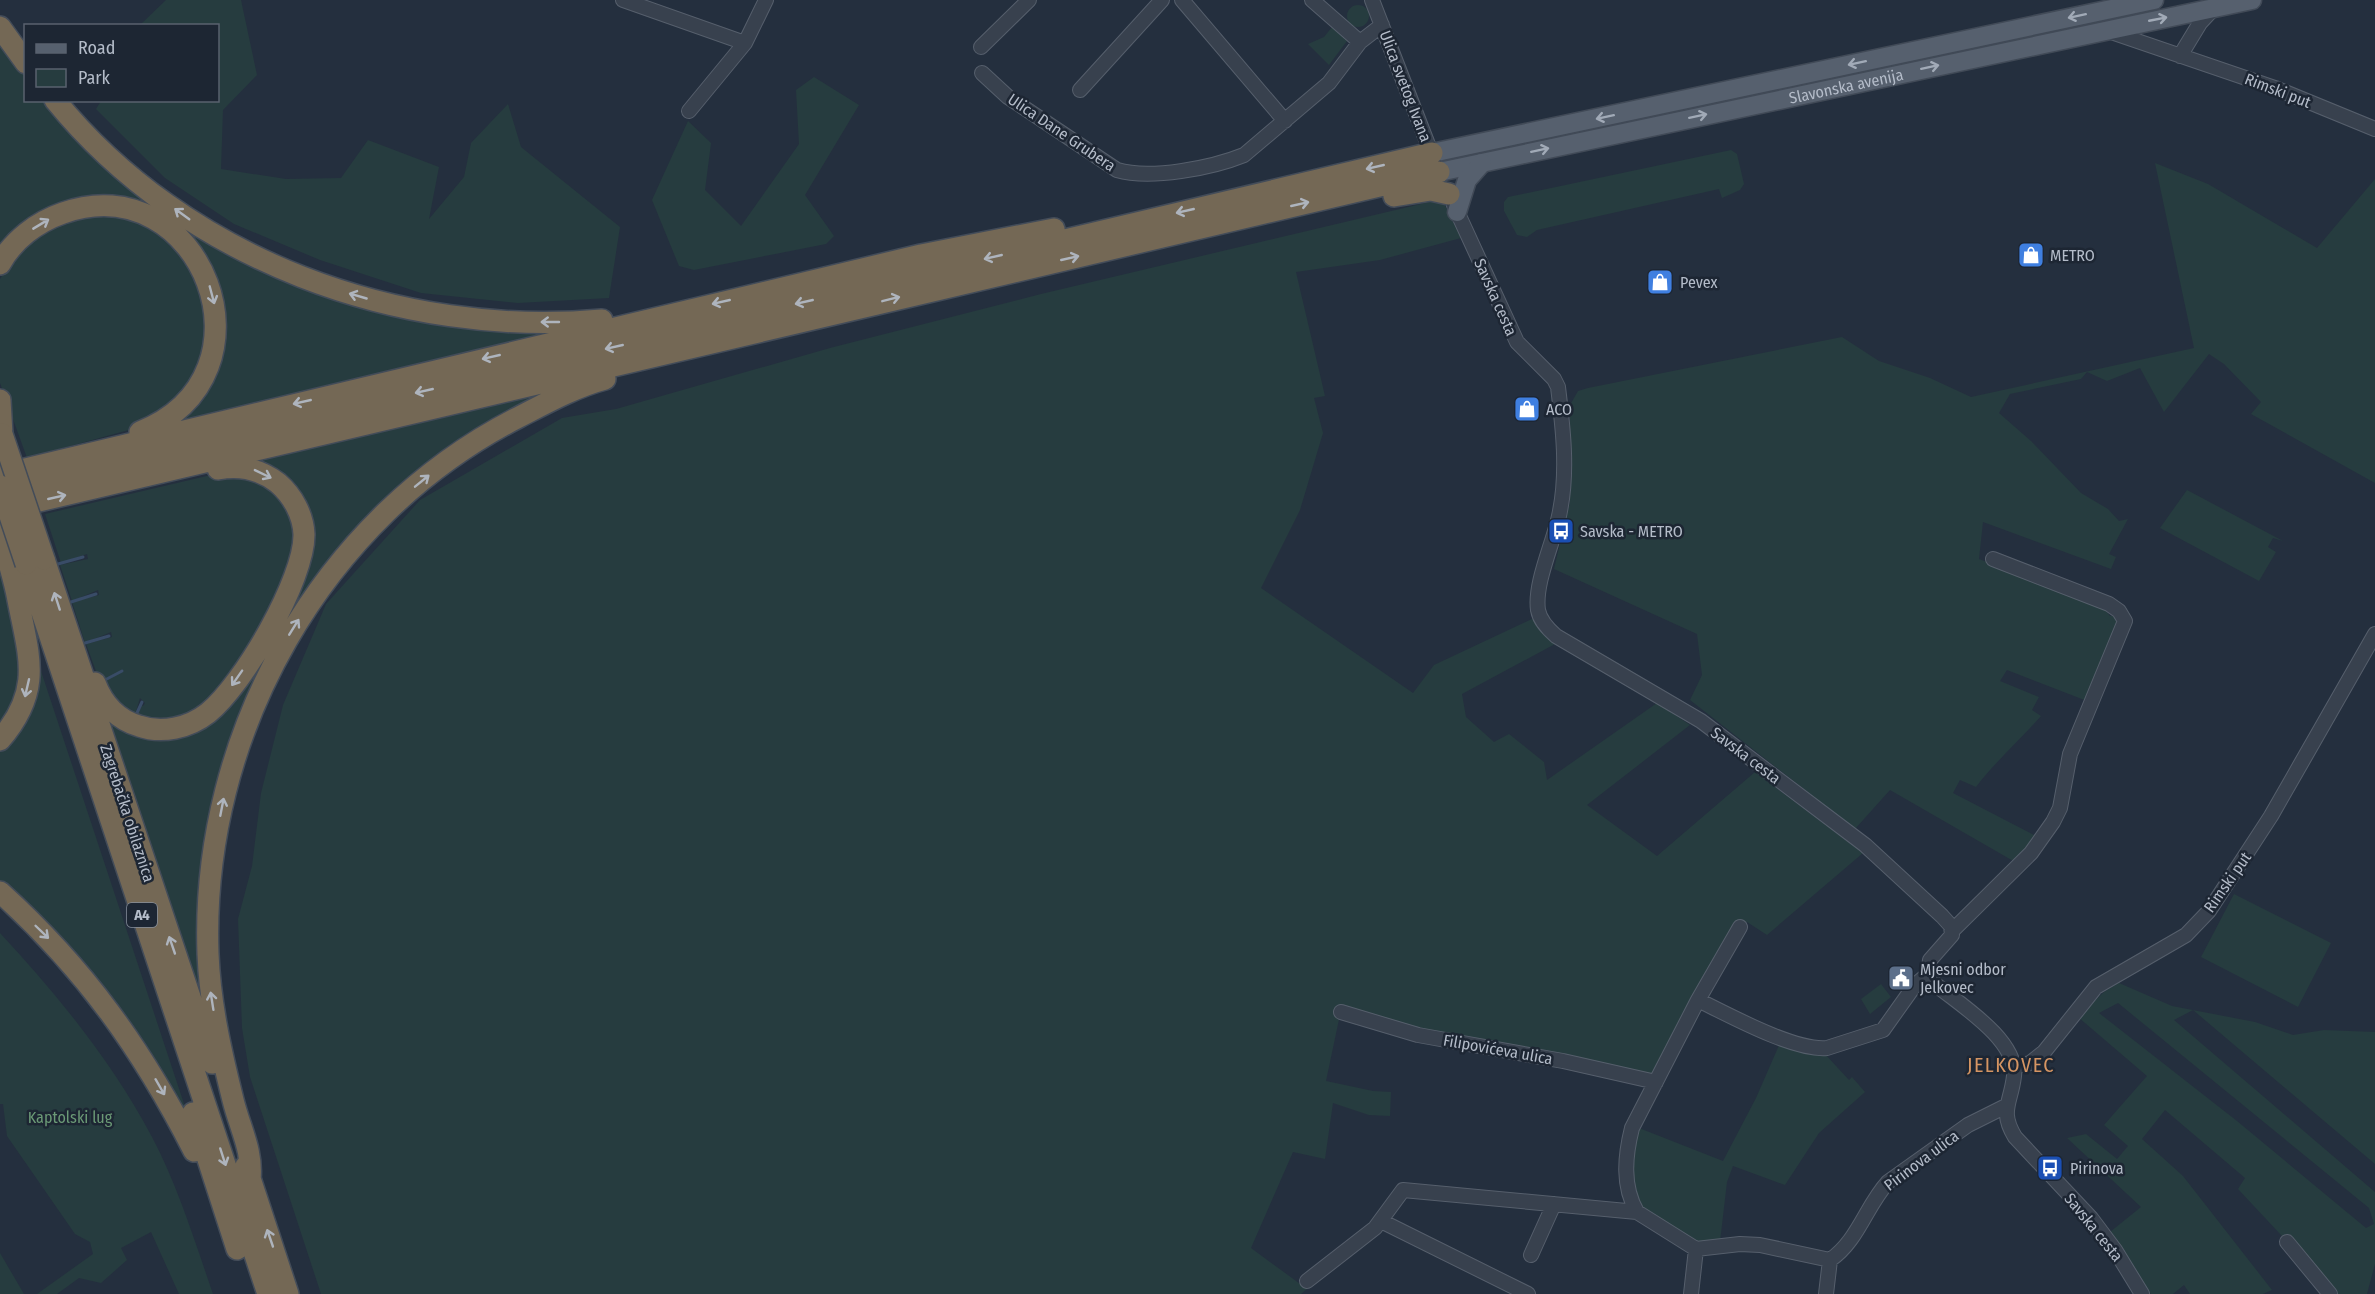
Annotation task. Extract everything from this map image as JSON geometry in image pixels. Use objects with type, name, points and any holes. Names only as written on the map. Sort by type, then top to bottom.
[{"type":"highway","points":[[0,27],[24,60]]},
{"type":"highway","points":[[57,102],[100,148],[142,186],[196,224],[240,249],[298,276],[411,310],[464,319],[573,322],[643,313],[671,314]]},
{"type":"highway","points":[[0,510],[1340,195],[1436,163]]},
{"type":"highway","points":[[0,492],[1153,219],[1436,163]]},
{"type":"highway","points":[[1340,195],[1372,199],[1431,190],[1453,203]]},
{"type":"highway","points":[[0,264],[17,242],[45,221],[82,208],[114,208],[152,219],[178,237],[196,259],[211,289],[216,320],[213,352],[203,378],[192,396],[179,410],[161,422],[128,437],[84,449],[67,459]]},
{"type":"highway","points":[[0,475],[671,314],[1014,236],[1130,215],[1153,219]]},
{"type":"highway","points":[[250,1180],[252,1160],[234,1103],[214,1014],[208,954],[208,915],[211,871],[226,784],[256,698],[276,656],[319,589],[351,550],[383,515],[454,455],[495,429],[542,405],[598,381],[699,354],[712,343]]},
{"type":"highway","name":"Zagrebačka obilaznica","points":[[0,400],[1,430],[27,563],[71,642],[288,1294]]},
{"type":"highway","points":[[71,642],[85,657],[99,692],[115,714],[141,727],[167,730],[194,722],[216,705],[244,669],[274,619],[294,580],[303,549],[302,523],[290,496],[273,480],[246,468],[222,468],[190,475],[165,472]]},
{"type":"highway","name":"Zagrebačka obilaznica","points":[[0,486],[268,1294]]},
{"type":"highway","points":[[0,533],[27,563],[18,590],[30,653],[30,676],[20,709],[0,740]]},
{"type":"highway","points":[[18,590],[30,619],[253,1294]]},
{"type":"highway","points":[[0,892],[53,943],[128,1035],[171,1105],[205,1172],[223,1227],[234,1238]]},
{"type":"main road","name":"Slavonska avenija","points":[[1436,163],[2154,0]]},
{"type":"main road","name":"Slavonska avenija","points":[[1436,163],[1482,163],[2252,0]]},
{"type":"main road","points":[[1453,203],[1467,180],[1482,163]]},
{"type":"street","points":[[623,0],[745,43]]},
{"type":"street","points":[[689,111],[745,43],[766,0]]},
{"type":"street","points":[[981,47],[1029,0]]},
{"type":"street","points":[[1080,90],[1162,0]]},
{"type":"street","points":[[1182,0],[1285,121]]},
{"type":"street","points":[[1312,0],[1360,42]]},
{"type":"street","name":"Ulica svetog Ivana","points":[[1372,0],[1436,163]]},
{"type":"street","points":[[2180,56],[2200,23],[2214,8]]},
{"type":"street","name":"Ulica Dane Grubera","points":[[982,72],[1008,97],[1071,137],[1102,161],[1126,172],[1172,171],[1231,160],[1244,155],[1329,83],[1348,61],[1360,42],[1382,26]]},
{"type":"street","name":"Rimski put","points":[[2103,30],[2275,88],[2375,129]]},
{"type":"street","name":"Savska cesta","points":[[1436,163],[1517,342],[1554,379],[1558,387],[1564,475],[1560,509],[1539,590],[1538,609],[1544,624],[1556,636],[1701,721],[1865,844],[1942,916],[1952,931]]},
{"type":"street","points":[[1698,1000],[1782,1037],[1818,1049],[1883,1030],[1915,985],[1928,974],[1930,960],[1950,940],[1952,931],[2031,853],[2053,822],[2060,808],[2070,754],[2125,621],[2120,611],[2109,604],[1993,559]]},
{"type":"street","name":"Rimski put","points":[[2014,1067],[2030,1062],[2044,1052],[2096,987],[2186,935],[2209,911],[2271,816],[2375,634]]},
{"type":"street","points":[[1637,1212],[1629,1193],[1627,1151],[1632,1128],[1698,1000],[1740,927]]},
{"type":"street","points":[[1928,974],[1935,984],[1992,1031],[2007,1049],[2014,1067]]},
{"type":"street","name":"Filipovićeva ulica","points":[[1341,1012],[1418,1035],[1563,1061],[1656,1082]]},
{"type":"street","name":"Savska cesta","points":[[2014,1067],[2006,1106],[2008,1126],[2014,1137],[2091,1218],[2115,1250],[2142,1294]]},
{"type":"street","name":"Pirinova ulica","points":[[1830,1260],[1842,1251],[1858,1231],[1878,1193],[1888,1182],[1968,1125],[2006,1106]]},
{"type":"street","points":[[1307,1281],[1381,1221],[1403,1190],[1637,1212],[1696,1249],[1740,1244],[1760,1245],[1830,1260],[1826,1294]]},
{"type":"street","points":[[1531,1255],[1554,1204]]},
{"type":"street","points":[[1381,1221],[1528,1294]]},
{"type":"street","points":[[2287,1242],[2330,1294]]},
{"type":"street","points":[[1690,1294],[1696,1249]]},
{"type":"green space","points":[[166,0],[241,0],[257,75],[223,110],[221,169],[286,179],[341,178],[368,140],[439,167],[429,219],[464,177],[471,143],[508,104],[521,147],[620,227],[609,298],[518,303],[421,293],[320,260],[234,224],[165,178],[96,109],[100,102],[219,102],[219,24],[141,24]]},
{"type":"green space","points":[[1358,5],[1366,8],[1369,16],[1366,24],[1358,27],[1350,24],[1347,16],[1350,8]]},
{"type":"green space","points":[[1332,27],[1347,41],[1329,65],[1308,44],[1324,37]]},
{"type":"green space","points":[[0,36],[24,72],[24,102],[49,102],[71,126],[301,283],[588,326],[169,428],[212,376],[204,259],[105,201],[0,253]]},
{"type":"green space","points":[[814,77],[859,105],[805,195],[834,236],[826,244],[694,270],[679,266],[652,200],[688,121],[711,143],[705,190],[741,226],[799,144],[796,90]]},
{"type":"green space","points":[[1731,150],[1737,154],[1744,184],[1740,190],[1722,198],[1719,189],[1537,230],[1527,237],[1517,235],[1504,211],[1504,202],[1508,197]]},
{"type":"green space","points":[[2155,163],[2208,184],[2317,248],[2375,179],[2375,483],[2251,414],[2261,402],[2224,364],[2209,354],[2164,412],[2140,368],[2107,381],[2087,372],[2081,379],[2010,394],[1999,413],[2031,441],[2081,493],[2108,509],[2119,521],[2128,519],[2109,554],[2116,557],[2111,569],[1983,522],[1979,559],[2101,605],[2110,616],[2115,616],[2119,623],[2087,701],[2007,670],[2000,681],[2039,697],[2032,710],[2041,716],[1976,787],[1960,780],[1953,793],[2036,836],[2015,862],[1890,790],[1855,829],[1690,700],[1702,675],[1697,634],[1554,569],[1570,502],[1570,405],[1578,391],[1588,388],[1842,337],[1879,361],[1930,378],[1971,397],[2194,348]]},
{"type":"green space","points":[[1442,199],[1461,238],[1380,260],[1296,272],[1325,396],[1314,398],[1323,433],[1300,510],[1261,588],[1413,693],[1434,665],[1534,618],[1555,644],[1462,694],[1466,717],[1494,742],[1509,734],[1544,762],[1547,780],[1657,703],[1690,725],[1587,805],[1657,856],[1755,772],[1863,853],[1767,935],[1747,922],[1739,924],[1654,1074],[1454,1038],[1341,1010],[1326,1081],[1373,1091],[1391,1092],[1390,1116],[1369,1115],[1333,1103],[1325,1159],[1293,1152],[1251,1248],[1307,1289],[1301,1294],[321,1294],[250,1077],[242,1028],[238,919],[252,866],[261,793],[283,705],[326,604],[420,500],[562,418],[616,409],[830,348],[1041,294]]},
{"type":"green space","points":[[115,214],[161,232],[199,277],[209,346],[191,385],[136,428],[27,458],[0,383],[0,279],[14,256],[58,222]]},
{"type":"green space","points":[[565,387],[350,542],[228,759],[208,1019],[107,714],[121,725],[209,720],[311,535],[255,462]]},
{"type":"green space","points":[[234,472],[280,493],[298,535],[283,590],[219,693],[183,720],[135,719],[141,705],[145,703],[140,698],[134,718],[100,682],[86,644],[112,637],[111,632],[85,643],[72,602],[99,595],[98,590],[72,601],[60,565],[88,559],[87,554],[61,563],[45,514],[211,475]]},
{"type":"green space","points":[[2187,490],[2283,541],[2273,538],[2268,547],[2276,552],[2259,581],[2160,528]]},
{"type":"green space","points":[[0,564],[18,617],[21,689],[0,731]]},
{"type":"green space","points":[[38,666],[192,1128],[0,884],[0,748]]},
{"type":"green space","points":[[2234,894],[2331,943],[2298,1007],[2201,957]]},
{"type":"green space","name":"Kaptolski lug","points":[[0,933],[83,1030],[137,1109],[170,1175],[213,1294],[179,1294],[151,1232],[121,1248],[127,1260],[101,1283],[79,1278],[57,1294],[37,1294],[93,1254],[90,1242],[75,1234],[7,1136],[3,1104],[0,1104]]},
{"type":"green space","points":[[2119,983],[2172,1006],[2193,1010],[2174,1020],[2375,1192],[2375,1264],[2367,1294],[2336,1294],[2238,1189],[2245,1178],[2165,1110],[2142,1139],[2183,1176],[2272,1290],[2263,1294],[2190,1294],[2184,1285],[2173,1294],[2151,1294],[2110,1232],[2141,1207],[2067,1138],[2086,1134],[2117,1159],[2128,1146],[2104,1125],[2147,1076],[2078,1017],[2104,992]],"holes":[[[2118,1003],[2369,1208],[2374,1224],[2366,1228],[2237,1121],[2099,1013]]]},
{"type":"green space","points":[[1881,984],[1891,997],[1870,1014],[1861,999]]},
{"type":"green space","points":[[2193,1010],[2255,1022],[2293,1035],[2324,1030],[2375,1032],[2375,1164]]},
{"type":"green space","points":[[1780,1043],[1824,1053],[1849,1080],[1852,1077],[1865,1092],[1819,1133],[1785,1185],[1733,1166],[1727,1182],[1720,1242],[1696,1244],[1637,1204],[1630,1165],[1639,1128],[1723,1161],[1756,1098]]},
{"type":"green space","points":[[0,1253],[24,1294],[0,1294]]},
{"type":"waterway","points":[[58,564],[83,557]]},
{"type":"waterway","points":[[71,602],[96,594]]},
{"type":"waterway","points":[[85,643],[109,636]]},
{"type":"waterway","points":[[103,681],[122,671]]},
{"type":"waterway","points":[[136,715],[142,702]]},
{"type":"place","name":"METRO","points":[[2031,255]]},
{"type":"place","name":"Pevex","points":[[1660,282]]},
{"type":"place","name":"ACO","points":[[1527,409]]},
{"type":"place","name":"Savska - METRO","points":[[1561,531]]},
{"type":"place","name":"Mjesni odbor Jelkovec","points":[[1901,978]]},
{"type":"place","name":"Pirinova","points":[[2050,1168]]},
{"type":"district","name":"JELKOVEC","points":[[2011,1065]]}]
